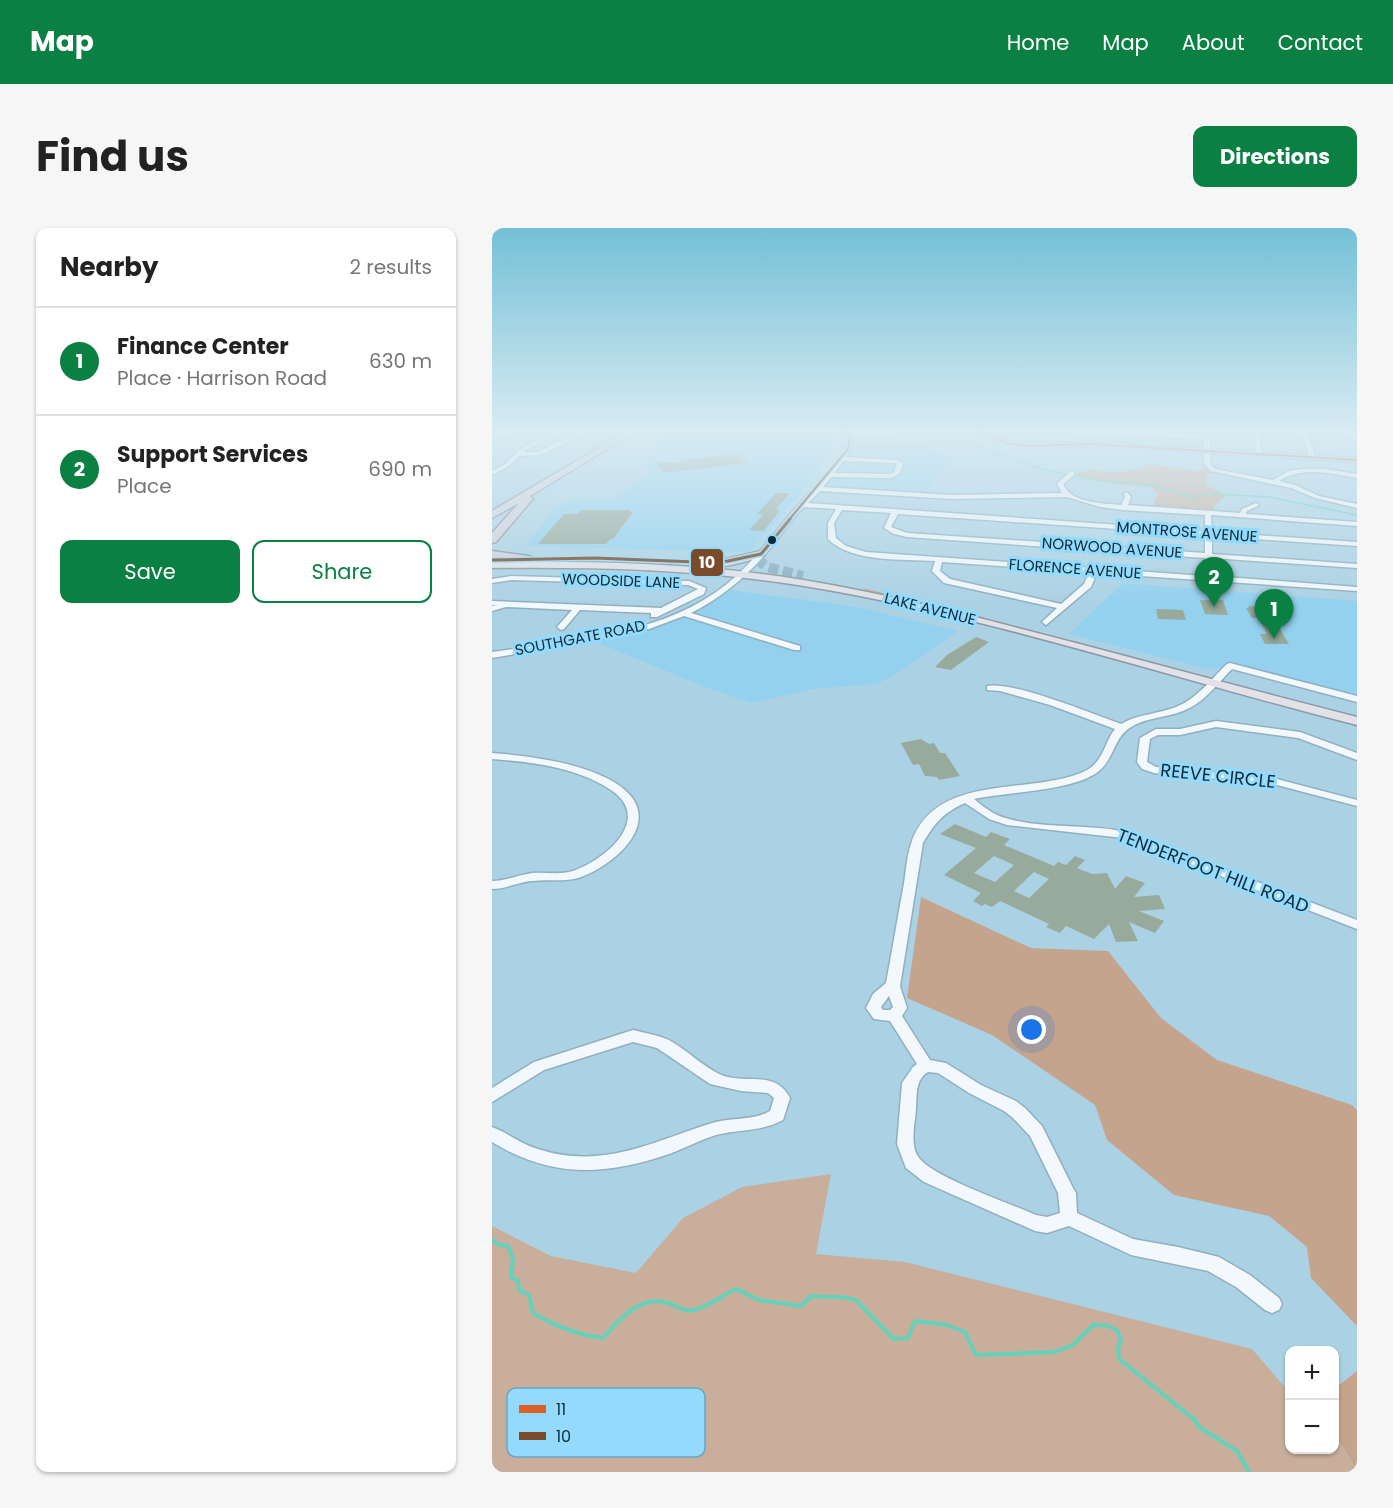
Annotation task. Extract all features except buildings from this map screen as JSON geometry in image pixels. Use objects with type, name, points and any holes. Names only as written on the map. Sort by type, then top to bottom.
[{"type":"highway","points":[[492,502],[520,488]]},
{"type":"highway","points":[[492,507],[524,488]]},
{"type":"highway","points":[[492,515],[536,488]]},
{"type":"highway","points":[[492,540],[531,497],[543,488]]},
{"type":"highway","points":[[492,554],[529,559]]},
{"type":"main road","points":[[706,568],[761,554]]},
{"type":"main road","name":"LAKE AVENUE","points":[[494,564],[529,559],[632,560],[821,579],[924,598],[1357,721]]},
{"type":"main road","name":"LAKE AVENUE","points":[[494,564],[706,568]]},
{"type":"main road","points":[[642,567],[689,566],[746,572]]},
{"type":"main road","points":[[706,568],[727,576],[733,583],[771,578]]},
{"type":"main road","name":"LAKE AVENUE","points":[[746,572],[918,605],[1215,680],[1357,713]]},
{"type":"street","points":[[1063,488],[1067,495],[1083,504],[1357,524]]},
{"type":"street","points":[[1298,488],[1307,495],[1357,506]]},
{"type":"street","points":[[817,489],[952,497],[1067,495]]},
{"type":"street","name":"SOUTHGATE ROAD","points":[[492,655],[610,635],[683,613],[715,597],[746,572],[817,489]]},
{"type":"street","points":[[1122,508],[1128,497],[1127,494]]},
{"type":"street","points":[[788,505],[791,510],[788,521]]},
{"type":"street","name":"MONTROSE AVENUE","points":[[802,505],[1357,544]]},
{"type":"street","points":[[1242,516],[1244,510],[1256,505]]},
{"type":"street","name":"FLORENCE AVENUE","points":[[840,508],[832,520],[830,531],[832,540],[839,546],[872,555],[1357,590]]},
{"type":"street","name":"NORWOOD AVENUE","points":[[895,512],[887,528],[907,535],[1357,566]]},
{"type":"street","points":[[1208,514],[1209,578]]},
{"type":"street","points":[[939,560],[936,572],[947,581],[1062,607]]},
{"type":"street","points":[[1046,622],[1090,582],[1094,570]]},
{"type":"street","name":"WOODSIDE LANE","points":[[492,581],[511,578],[558,582],[689,583],[702,588],[698,595],[664,611]]},
{"type":"street","points":[[492,603],[501,602],[506,605]]},
{"type":"street","points":[[492,609],[506,605],[664,611]]},
{"type":"street","points":[[561,627],[579,607]]},
{"type":"street","points":[[610,635],[611,628],[664,611]]},
{"type":"street","points":[[683,613],[797,648]]},
{"type":"street","points":[[893,986],[883,992],[873,1008],[879,1016],[894,1016],[899,1012],[900,1004],[893,986],[920,836],[939,813],[966,798],[987,792],[1047,785],[1086,774],[1103,763],[1122,728],[1133,722],[1184,708],[1230,666],[1357,699]]},
{"type":"street","points":[[990,688],[1000,688],[1053,703],[1122,728]]},
{"type":"street","name":"REEVE CIRCLE","points":[[1357,757],[1300,735],[1216,724],[1180,732],[1151,734],[1145,738],[1143,762],[1154,770],[1281,783],[1357,803]]},
{"type":"street","points":[[492,756],[541,762],[592,777],[612,786],[625,796],[633,812],[634,821],[624,841],[586,870],[566,876],[530,878],[492,885]]},
{"type":"street","name":"TENDERFOOT HILL ROAD","points":[[966,798],[986,813],[1005,820],[1093,829],[1126,835],[1357,925]]},
{"type":"street","points":[[894,1016],[926,1066]]},
{"type":"street","points":[[492,1096],[539,1066],[633,1036],[661,1043],[716,1080],[741,1085],[771,1087],[778,1091],[782,1098],[777,1115],[767,1121],[718,1128],[634,1158],[593,1164],[575,1165],[537,1158],[492,1134]]},
{"type":"street","points":[[1069,1218],[1067,1193],[1044,1144],[1027,1120],[1010,1106],[975,1089],[941,1067],[926,1066],[918,1071],[910,1083],[905,1144],[912,1162],[930,1178],[1035,1223],[1047,1225],[1069,1218],[1131,1247],[1212,1263],[1243,1281],[1272,1304]]},
{"type":"shaded area","points":[[628,488],[805,488],[749,552],[525,546],[556,507],[576,499],[613,499]]},
{"type":"shaded area","points":[[838,488],[928,488],[923,494]]},
{"type":"shaded area","points":[[1153,488],[1212,488],[1226,496],[1214,506],[1214,513],[1153,509],[1157,494]]},
{"type":"shaded area","points":[[1123,583],[1357,601],[1357,698],[1227,663],[1221,668],[1208,669],[1069,634]]},
{"type":"shaded area","points":[[863,588],[984,617],[982,619],[860,591],[865,590]]},
{"type":"shaded area","points":[[731,590],[856,607],[958,631],[895,675],[876,684],[814,689],[751,703],[710,689],[591,640],[631,633],[674,620],[704,608]]},
{"type":"shaded area","points":[[921,897],[1031,948],[1108,951],[1161,1018],[1217,1060],[1352,1105],[1357,1110],[1357,1326],[1311,1278],[1307,1247],[1269,1216],[1174,1195],[1107,1140],[1095,1105],[992,1035],[907,998]]},
{"type":"shaded area","points":[[831,1174],[816,1254],[905,1262],[1252,1349],[1285,1387],[1285,1454],[1339,1454],[1339,1441],[1357,1472],[492,1472],[492,1226],[551,1256],[636,1273],[683,1218],[742,1187]]},
{"type":"shaded area","points":[[1357,1371],[1357,1471],[1339,1441],[1339,1385]]},
{"type":"waterway","points":[[1163,488],[1191,497],[1214,494],[1269,497],[1357,515]]},
{"type":"waterway","points":[[492,1240],[500,1245],[508,1246],[513,1259],[511,1278],[518,1280],[519,1290],[529,1295],[533,1313],[566,1329],[603,1338],[623,1317],[639,1305],[658,1301],[694,1310],[736,1289],[759,1300],[801,1306],[811,1296],[851,1298],[856,1300],[894,1339],[908,1338],[915,1321],[947,1325],[965,1332],[976,1355],[1055,1352],[1073,1345],[1093,1325],[1105,1325],[1117,1330],[1121,1340],[1118,1348],[1119,1359],[1195,1420],[1199,1427],[1237,1451],[1249,1472]]},
{"type":"tunnel","points":[[757,559],[767,567],[803,576]]},
{"type":"transit line","name":"10","points":[[492,560],[595,558],[712,562],[745,558],[761,554],[816,488]]},
{"type":"place","name":"Support Services","points":[[1214,607]]},
{"type":"place","name":"Finance Center","points":[[1274,639]]}]
